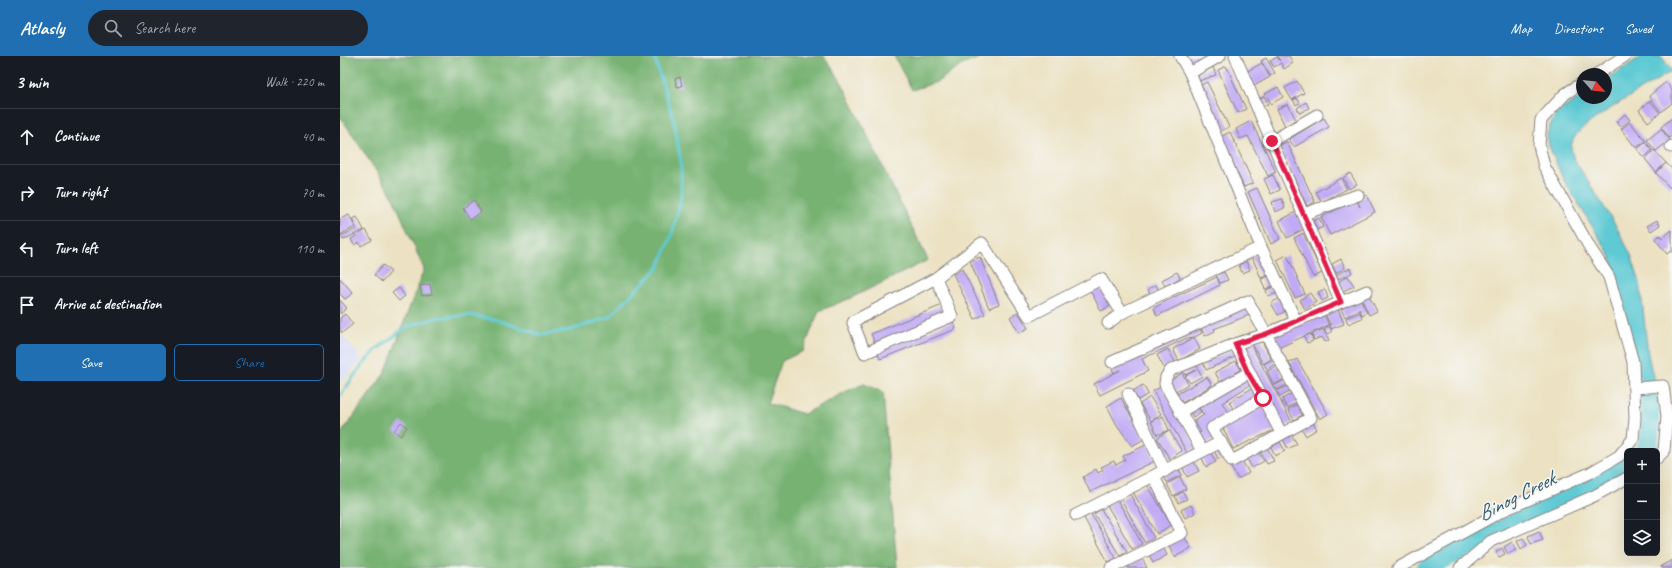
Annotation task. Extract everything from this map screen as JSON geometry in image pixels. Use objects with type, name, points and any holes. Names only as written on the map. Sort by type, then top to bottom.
[{"type":"street","points":[[1180,56],[1190,73],[1261,247],[1296,322]]},
{"type":"street","points":[[1190,73],[1220,56]]},
{"type":"street","points":[[1235,56],[1341,302]]},
{"type":"street","points":[[1606,68],[1625,56]]},
{"type":"street","points":[[1398,568],[1502,511],[1590,473],[1619,456],[1634,439],[1635,418],[1632,362],[1609,277],[1590,248],[1544,166],[1540,145],[1541,120],[1565,94],[1576,88]]},
{"type":"street","points":[[1272,141],[1317,115]]},
{"type":"street","points":[[1304,214],[1358,194]]},
{"type":"street","points":[[936,278],[952,316],[865,354],[853,323],[854,321],[936,278],[982,242],[1029,316],[1101,279],[1122,313]]},
{"type":"street","points":[[1108,323],[1122,313],[1261,247]]},
{"type":"street","points":[[1202,451],[1165,384],[1166,377],[1171,370],[1235,344],[1296,322],[1367,291]]},
{"type":"street","points":[[1112,362],[1248,300],[1311,418],[1232,460],[1212,428],[1263,398]]},
{"type":"street","points":[[1235,344],[1248,373],[1281,433]]},
{"type":"street","points":[[1180,412],[1248,373]]},
{"type":"street","points":[[1634,388],[1663,386],[1667,416],[1664,451],[1660,455]]},
{"type":"street","points":[[1128,394],[1165,471]]},
{"type":"street","points":[[1076,515],[1221,442]]},
{"type":"street","points":[[1111,568],[1182,532],[1154,477]]},
{"type":"street","points":[[1460,568],[1491,541],[1594,496],[1624,480]]},
{"type":"shaded area","points":[[340,333],[362,359],[340,383]]},
{"type":"green space","points":[[340,56],[824,56],[842,83],[928,260],[853,297],[819,311],[803,351],[782,361],[767,403],[804,414],[847,391],[864,384],[883,392],[897,568],[340,568],[340,435],[385,373],[424,269],[392,195],[340,116]]},
{"type":"green space","points":[[894,56],[984,56],[962,65],[937,82],[912,90]]},
{"type":"water","points":[[1642,56],[1661,56],[1672,71],[1590,122],[1574,138],[1571,148],[1574,159],[1616,226],[1631,255],[1640,283],[1648,355],[1654,381],[1637,383],[1640,379],[1610,255],[1563,179],[1549,146],[1547,134],[1552,121],[1558,112],[1576,100],[1576,104],[1612,104],[1612,76]]},
{"type":"building","points":[[1187,56],[1209,56],[1188,67],[1183,58]]},
{"type":"building","points":[[1277,56],[1289,56],[1293,63],[1284,69],[1281,63],[1274,67],[1270,61],[1277,57],[1280,61]]},
{"type":"building","points":[[1266,58],[1275,73],[1270,76],[1261,61]]},
{"type":"building","points":[[1262,63],[1270,77],[1254,86],[1246,72]]},
{"type":"building","points":[[1226,66],[1246,109],[1238,113],[1218,70]]},
{"type":"building","points":[[1213,67],[1216,75],[1199,81],[1197,73]]},
{"type":"building","points":[[680,77],[682,86],[677,87],[675,79]]},
{"type":"building","points":[[1297,81],[1304,93],[1292,100],[1285,88]]},
{"type":"building","points":[[1207,82],[1229,127],[1219,132],[1198,87]]},
{"type":"building","points":[[1666,82],[1672,90],[1672,103],[1661,112],[1649,96]]},
{"type":"building","points":[[1278,87],[1283,97],[1271,104],[1265,94]]},
{"type":"building","points":[[1264,96],[1268,104],[1261,107],[1258,100]]},
{"type":"building","points":[[1297,98],[1300,103],[1296,105],[1293,100]]},
{"type":"building","points":[[1650,101],[1660,113],[1648,122],[1639,110]]},
{"type":"building","points":[[1306,102],[1309,108],[1300,113],[1297,108]]},
{"type":"building","points":[[1288,104],[1296,120],[1285,126],[1277,109]]},
{"type":"building","points":[[1625,114],[1630,120],[1621,127],[1616,122]]},
{"type":"building","points":[[1324,118],[1329,127],[1294,147],[1289,139]]},
{"type":"building","points":[[1672,118],[1672,136],[1669,138],[1661,127]]},
{"type":"building","points":[[1251,121],[1276,172],[1268,176],[1248,136],[1240,139],[1236,129]]},
{"type":"building","points":[[1630,122],[1646,141],[1636,148],[1621,129]]},
{"type":"building","points":[[1661,129],[1670,140],[1656,151],[1647,140]]},
{"type":"building","points":[[1230,132],[1253,183],[1244,187],[1220,137]]},
{"type":"building","points":[[1287,142],[1315,202],[1307,206],[1279,145]]},
{"type":"building","points":[[1646,142],[1652,150],[1644,158],[1637,149]]},
{"type":"building","points":[[1654,150],[1666,163],[1656,172],[1645,159]]},
{"type":"building","points":[[1666,163],[1672,169],[1672,185],[1670,188],[1656,173]]},
{"type":"building","points":[[1350,173],[1357,184],[1349,189],[1343,178]]},
{"type":"building","points":[[1273,175],[1280,190],[1271,194],[1264,179]]},
{"type":"building","points":[[1341,178],[1347,189],[1322,202],[1316,192]]},
{"type":"building","points":[[1257,188],[1280,239],[1271,244],[1248,192]]},
{"type":"building","points":[[1367,195],[1375,212],[1330,235],[1321,217]]},
{"type":"building","points":[[1282,199],[1285,208],[1275,212],[1272,202]]},
{"type":"building","points":[[474,200],[481,212],[470,219],[463,208]]},
{"type":"building","points":[[1296,212],[1304,229],[1287,238],[1279,221]]},
{"type":"building","points":[[349,215],[355,227],[340,235],[340,219]]},
{"type":"building","points":[[357,217],[364,230],[343,240],[341,236],[356,229],[357,230],[352,219]]},
{"type":"building","points":[[1319,218],[1323,227],[1317,230],[1313,221]]},
{"type":"building","points":[[1657,220],[1660,225],[1651,231],[1647,226]]},
{"type":"building","points":[[366,230],[372,240],[361,246],[359,242],[354,245],[351,239]]},
{"type":"building","points":[[1672,230],[1672,253],[1671,251],[1667,254],[1655,239],[1660,235],[1662,238]]},
{"type":"building","points":[[1303,233],[1322,273],[1313,277],[1294,238]]},
{"type":"building","points":[[1262,253],[1271,274],[1261,278],[1252,257]]},
{"type":"building","points":[[1287,255],[1305,294],[1295,298],[1277,260]]},
{"type":"building","points":[[980,257],[999,304],[989,308],[970,261]]},
{"type":"building","points":[[1341,259],[1345,268],[1336,273],[1332,264]]},
{"type":"building","points":[[1246,261],[1250,270],[1242,273],[1239,265]]},
{"type":"building","points":[[383,265],[391,272],[382,282],[374,275]]},
{"type":"building","points":[[1350,268],[1352,273],[1339,279],[1336,275]]},
{"type":"building","points":[[962,269],[985,314],[975,319],[953,274]]},
{"type":"building","points":[[1177,272],[1180,278],[1165,286],[1162,280]]},
{"type":"building","points":[[1224,272],[1228,280],[1220,283],[1216,275]]},
{"type":"building","points":[[1272,275],[1276,285],[1265,289],[1261,279]]},
{"type":"building","points":[[1348,276],[1354,286],[1343,291],[1338,282]]},
{"type":"building","points":[[1217,277],[1220,285],[1157,316],[1154,308]]},
{"type":"building","points":[[340,278],[353,293],[345,299],[340,294]]},
{"type":"building","points":[[430,284],[432,294],[422,296],[420,286]]},
{"type":"building","points":[[1099,285],[1110,306],[1101,311],[1090,290]]},
{"type":"building","points":[[1156,285],[1159,291],[1150,295],[1148,289]]},
{"type":"building","points":[[1276,286],[1278,293],[1268,296],[1266,290]]},
{"type":"building","points":[[399,288],[405,296],[399,301],[392,293]]},
{"type":"building","points":[[1325,289],[1328,298],[1322,301],[1318,292]]},
{"type":"building","points":[[1310,293],[1316,302],[1305,309],[1300,300]]},
{"type":"building","points":[[1368,294],[1377,311],[1369,315],[1361,298]]},
{"type":"building","points":[[1280,298],[1287,310],[1278,315],[1271,303]]},
{"type":"building","points":[[1360,298],[1367,312],[1362,315],[1359,308],[1359,310],[1345,317],[1340,307]]},
{"type":"building","points":[[340,300],[347,308],[340,314]]},
{"type":"building","points":[[945,304],[950,315],[876,346],[871,334]]},
{"type":"building","points":[[1244,305],[1249,315],[1214,329],[1215,331],[1205,336],[1200,325]]},
{"type":"building","points":[[1337,306],[1344,324],[1331,329],[1324,311]]},
{"type":"building","points":[[1018,312],[1028,328],[1019,333],[1010,317]]},
{"type":"building","points":[[1360,312],[1362,318],[1348,324],[1346,318]]},
{"type":"building","points":[[345,314],[353,324],[342,333],[340,330],[340,318]]},
{"type":"building","points":[[1324,315],[1329,325],[1278,348],[1273,337]]},
{"type":"building","points":[[953,321],[956,329],[880,359],[877,352]]},
{"type":"building","points":[[1198,325],[1202,333],[1195,337],[1187,338],[1142,359],[1148,371],[1100,395],[1094,384],[1120,370],[1114,373],[1110,364]]},
{"type":"building","points":[[1328,326],[1331,327],[1331,333],[1328,334],[1325,333],[1324,330],[1325,327]]},
{"type":"building","points":[[1323,329],[1329,340],[1325,342],[1322,337],[1314,340],[1312,334]]},
{"type":"building","points":[[1311,334],[1313,341],[1307,343],[1304,336]]},
{"type":"building","points":[[1194,338],[1200,349],[1179,361],[1173,349]]},
{"type":"building","points":[[1261,339],[1271,359],[1263,364],[1252,343]]},
{"type":"building","points":[[1250,343],[1292,422],[1284,427],[1242,348]]},
{"type":"building","points":[[1168,349],[1175,362],[1164,368],[1157,355]]},
{"type":"building","points":[[1232,350],[1235,357],[1206,370],[1203,363]]},
{"type":"building","points":[[1274,359],[1276,364],[1267,369],[1264,364]]},
{"type":"building","points":[[1297,359],[1328,414],[1320,419],[1289,363]]},
{"type":"building","points":[[1236,361],[1242,371],[1220,382],[1215,372]]},
{"type":"building","points":[[1195,363],[1202,376],[1190,383],[1185,376],[1196,370],[1185,375],[1182,369]]},
{"type":"building","points":[[1277,366],[1284,379],[1274,385],[1267,371]]},
{"type":"building","points":[[1182,373],[1188,384],[1176,391],[1170,381]]},
{"type":"building","points":[[1248,375],[1253,383],[1222,403],[1229,413],[1209,426],[1216,438],[1204,445],[1197,434],[1201,432],[1194,421],[1204,415],[1197,405]]},
{"type":"building","points":[[1207,377],[1212,385],[1182,403],[1177,394]]},
{"type":"building","points":[[1285,380],[1288,384],[1277,390],[1274,386]]},
{"type":"building","points":[[1143,385],[1148,394],[1138,400],[1133,391]]},
{"type":"building","points":[[1290,385],[1293,390],[1280,397],[1277,391]]},
{"type":"building","points":[[1162,386],[1196,447],[1187,453],[1153,391]]},
{"type":"building","points":[[1254,387],[1259,396],[1235,412],[1229,402]]},
{"type":"building","points":[[1293,393],[1298,402],[1287,408],[1282,399]]},
{"type":"building","points":[[1150,397],[1161,414],[1151,421],[1140,404]]},
{"type":"building","points":[[1121,398],[1144,439],[1132,446],[1117,425],[1107,406]]},
{"type":"building","points":[[1195,404],[1201,412],[1193,417],[1188,409]]},
{"type":"building","points":[[1299,404],[1304,414],[1294,420],[1288,409]]},
{"type":"building","points":[[1263,405],[1274,430],[1233,449],[1221,424]]},
{"type":"building","points":[[1163,416],[1169,430],[1157,435],[1151,421]]},
{"type":"building","points":[[401,422],[407,427],[401,436],[394,431]]},
{"type":"building","points":[[1312,422],[1317,429],[1306,436],[1302,429]]},
{"type":"building","points":[[1169,430],[1182,451],[1170,459],[1157,438]]},
{"type":"building","points":[[1290,432],[1297,444],[1288,449],[1282,437]]},
{"type":"building","points":[[1280,442],[1285,451],[1275,456],[1271,447]]},
{"type":"building","points":[[1148,444],[1155,461],[1090,492],[1083,477],[1096,469],[1098,473],[1103,470],[1101,467],[1114,461],[1116,465],[1125,460],[1123,456]]},
{"type":"building","points":[[1220,445],[1225,456],[1218,459],[1213,448]]},
{"type":"building","points":[[1266,445],[1274,461],[1267,464],[1259,449]]},
{"type":"building","points":[[1256,449],[1264,461],[1252,468],[1245,455]]},
{"type":"building","points":[[1210,451],[1216,462],[1206,467],[1201,456]]},
{"type":"building","points":[[1241,459],[1249,473],[1238,479],[1230,466]]},
{"type":"building","points":[[1193,460],[1199,471],[1187,477],[1182,466]]},
{"type":"building","points":[[1178,468],[1182,475],[1167,482],[1163,476]]},
{"type":"building","points":[[1180,477],[1186,489],[1173,496],[1167,484]]},
{"type":"building","points":[[1147,484],[1171,525],[1157,534],[1133,492]]},
{"type":"building","points":[[1183,492],[1187,499],[1178,503],[1175,496]]},
{"type":"building","points":[[1130,494],[1154,538],[1145,543],[1121,499]]},
{"type":"building","points":[[1117,499],[1142,544],[1132,549],[1107,505]]},
{"type":"building","points":[[1191,505],[1195,513],[1185,518],[1181,510]]},
{"type":"building","points":[[1101,509],[1127,552],[1120,556],[1094,514]]},
{"type":"building","points":[[1091,514],[1116,558],[1108,562],[1084,518]]},
{"type":"building","points":[[1539,531],[1543,540],[1531,544],[1528,536]]},
{"type":"building","points":[[1184,536],[1191,548],[1175,557],[1168,544]]},
{"type":"building","points":[[1523,538],[1527,545],[1521,549],[1517,541]]},
{"type":"building","points":[[1512,542],[1516,550],[1508,554],[1504,547]]},
{"type":"building","points":[[1162,545],[1167,555],[1153,563],[1148,552]]},
{"type":"building","points":[[1502,548],[1505,554],[1499,557],[1496,552]]},
{"type":"building","points":[[1142,558],[1147,568],[1128,568],[1127,566]]},
{"type":"building","points":[[1672,560],[1672,568],[1662,568],[1661,566]]},
{"type":"waterway","points":[[340,396],[359,369],[376,350],[406,327],[435,318],[470,315],[497,320],[542,335],[571,330],[609,317],[659,267],[672,234],[681,198],[681,164],[674,121],[654,56]]},
{"type":"waterway","name":"Binog Creek","points":[[1646,448],[1650,434],[1649,401]]},
{"type":"waterway","name":"Binog Creek","points":[[1426,568],[1624,467]]},
{"type":"route","points":[[1263,398],[1248,373],[1235,344],[1266,334],[1341,302],[1272,141]]}]
